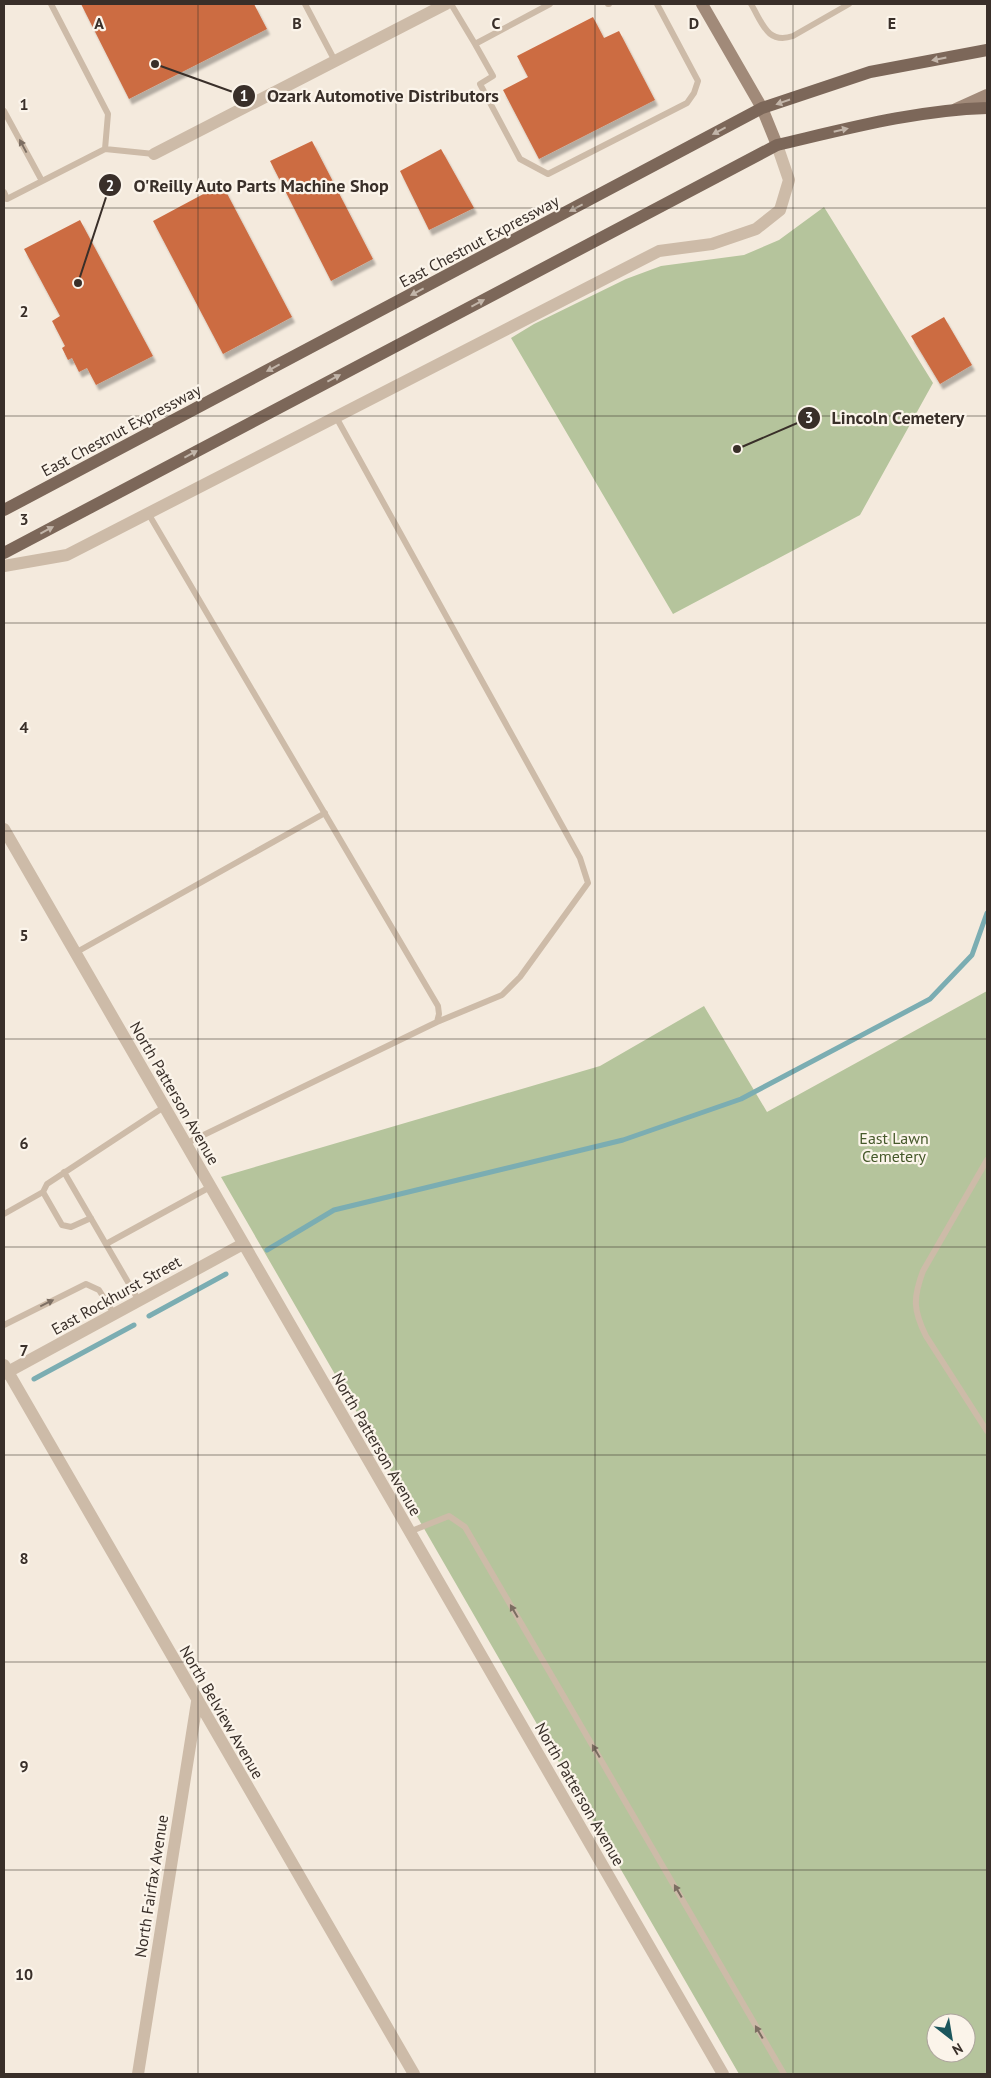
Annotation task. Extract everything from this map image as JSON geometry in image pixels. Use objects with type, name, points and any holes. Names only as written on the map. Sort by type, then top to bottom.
[{"type":"main road","name":"East Chestnut Expressway","points":[[4,510],[762,108],[870,72],[987,50]]},
{"type":"main road","points":[[4,553],[777,145],[867,124],[956,109],[987,108]]},
{"type":"street","points":[[154,154],[446,4]]},
{"type":"street","points":[[4,566],[67,555],[659,251],[712,244],[756,229],[780,210],[789,180],[777,145],[762,108],[702,4]]},
{"type":"street","points":[[956,109],[987,95]]},
{"type":"street","name":"North Patterson Avenue","points":[[4,829],[723,2074]]},
{"type":"street","name":"East Rockhurst Street","points":[[5,1371],[243,1244]]},
{"type":"street","name":"North Belview Avenue","points":[[5,1371],[414,2074]]},
{"type":"street","name":"North Fairfax Avenue","points":[[138,2074],[197,1702]]},
{"type":"lane","points":[[51,4],[108,114],[105,149]]},
{"type":"lane","points":[[305,4],[335,61]]},
{"type":"lane","points":[[451,4],[493,76],[480,84],[520,159],[548,174],[687,103],[694,93],[698,81],[657,4]]},
{"type":"lane","points":[[475,44],[550,4]]},
{"type":"lane","points":[[751,4],[768,33],[774,38],[784,39],[793,36],[850,4]]},
{"type":"lane","points":[[4,111],[42,181]]},
{"type":"lane","points":[[6,196],[42,181],[105,149],[154,154]]},
{"type":"lane","points":[[185,1144],[437,1022],[502,995],[520,977],[588,883],[580,858],[336,417]]},
{"type":"lane","points":[[148,514],[438,1006],[440,1014],[437,1022]]},
{"type":"lane","points":[[75,953],[325,814]]},
{"type":"lane","points":[[4,1214],[44,1192],[47,1184],[164,1107]]},
{"type":"lane","points":[[987,1160],[923,1271],[917,1288],[915,1304],[918,1319],[926,1336],[987,1431]]},
{"type":"lane","points":[[64,1172],[139,1301]]},
{"type":"lane","points":[[106,1244],[210,1187]]},
{"type":"lane","points":[[44,1192],[62,1225],[71,1227],[91,1218]]},
{"type":"lane","points":[[4,1325],[86,1284],[99,1290],[114,1314]]},
{"type":"lane","points":[[410,1532],[449,1516],[465,1527],[784,2074]]},
{"type":"green space","points":[[824,207],[933,383],[860,515],[673,614],[511,338],[534,324],[626,279],[661,266],[744,255],[779,240]]},
{"type":"green space","name":"East Lawn Cemetery","points":[[987,991],[987,2074],[739,2074],[221,1177],[600,1066],[704,1006],[767,1112]]},
{"type":"building","points":[[81,4],[254,4],[267,29],[129,99]]},
{"type":"building","points":[[593,17],[604,38],[619,31],[655,100],[539,159],[503,90],[528,77],[517,56]]},
{"type":"building","points":[[312,141],[373,259],[331,281],[270,161]]},
{"type":"building","points":[[441,149],[474,208],[429,230],[400,171]]},
{"type":"building","points":[[222,184],[292,317],[223,354],[153,221]]},
{"type":"building","points":[[80,220],[153,356],[96,385],[87,368],[79,372],[72,358],[68,360],[62,348],[65,346],[52,321],[60,316],[24,249]]},
{"type":"building","points":[[944,317],[972,365],[940,384],[911,336]]},
{"type":"waterway","points":[[267,1250],[334,1210],[623,1140],[741,1099],[930,999],[972,955],[987,913]]},
{"type":"waterway","points":[[149,1316],[226,1274]]},
{"type":"waterway","points":[[34,1379],[134,1325]]},
{"type":"place","name":"Ozark Automotive Distributors","points":[[155,64]]},
{"type":"place","name":"O'Reilly Auto Parts Machine Shop","points":[[78,283]]},
{"type":"place","name":"Lincoln Cemetery","points":[[737,449]]}]
